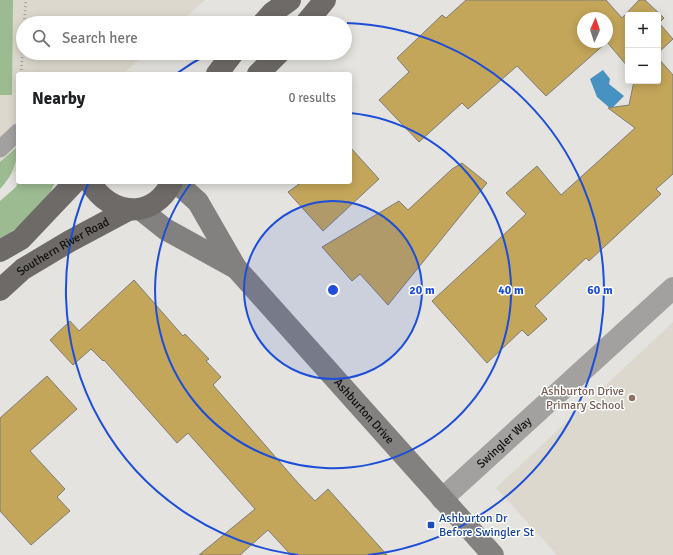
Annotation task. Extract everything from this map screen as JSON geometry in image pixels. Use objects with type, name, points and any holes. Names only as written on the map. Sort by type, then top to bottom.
[{"type":"main road","points":[[269,16],[290,0]]},
{"type":"main road","points":[[312,16],[325,0]]},
{"type":"main road","points":[[219,72],[228,60]]},
{"type":"main road","points":[[260,72],[272,60]]},
{"type":"main road","points":[[0,251],[21,239],[73,184]]},
{"type":"main road","points":[[91,184],[96,193],[106,202],[117,207],[135,209]]},
{"type":"main road","name":"Southern River Road","points":[[0,290],[24,269],[70,241],[160,198],[170,184]]},
{"type":"main road","name":"Ashburton Drive","points":[[178,184],[198,202],[236,268],[493,555]]},
{"type":"main road","name":"Ashburton Drive","points":[[135,209],[165,229],[236,268]]},
{"type":"street","name":"Swingler Way","points":[[442,499],[673,288]]},
{"type":"lane","points":[[0,149],[16,134]]},
{"type":"path","points":[[25,16],[26,0]]},
{"type":"path","points":[[21,72],[22,60]]},
{"type":"shaded area","points":[[0,0],[205,0],[187,16],[16,16],[16,60],[138,60],[125,72],[16,72],[16,171],[0,185]]},
{"type":"shaded area","name":"Ashburton Drive Primary School","points":[[673,322],[673,555],[557,555],[496,488]]},
{"type":"green space","points":[[0,0],[13,0],[12,95],[0,95]]},
{"type":"green space","points":[[16,148],[16,161],[13,169],[0,189],[0,162]]},
{"type":"green space","points":[[17,184],[54,184],[46,200],[33,215],[17,228],[0,238],[0,201],[16,187]]},
{"type":"water","points":[[603,70],[610,79],[609,84],[624,96],[611,109],[597,97],[590,79]]},
{"type":"building","points":[[466,0],[606,0],[622,18],[625,15],[625,63],[612,48],[613,12],[577,12],[577,48],[600,48],[546,96],[517,66],[468,109],[462,103],[419,142],[379,100],[409,72],[397,58],[442,15],[446,18]]},
{"type":"building","points":[[639,0],[645,0],[658,12],[628,12]]},
{"type":"building","points":[[661,25],[673,39],[661,50]]},
{"type":"building","points":[[661,61],[673,75],[673,174],[656,189],[661,194],[589,261],[586,258],[535,306],[547,319],[528,336],[522,330],[487,363],[432,301],[526,214],[506,193],[537,166],[561,195],[635,128],[608,108],[629,105],[633,84],[661,84]]},
{"type":"building","points":[[352,149],[379,179],[323,231],[288,192],[299,184],[352,184]]},
{"type":"building","points":[[462,163],[487,183],[388,305],[360,274],[352,281],[322,247],[399,201],[408,210],[452,169]]},
{"type":"building","points":[[134,280],[183,336],[185,334],[209,359],[206,361],[221,377],[213,385],[298,483],[315,501],[328,489],[387,555],[291,555],[268,530],[240,555],[199,555],[255,509],[188,433],[177,443],[104,360],[103,361],[91,349],[73,365],[50,340],[70,321],[79,331]]},
{"type":"building","points":[[47,376],[77,409],[30,451],[65,489],[57,497],[70,511],[31,545],[0,511],[0,418]]},
{"type":"place","name":"Ashburton Drive Primary School","points":[[632,398]]},
{"type":"place","name":"Ashburton Dr Before Swingler St","points":[[431,525]]}]
